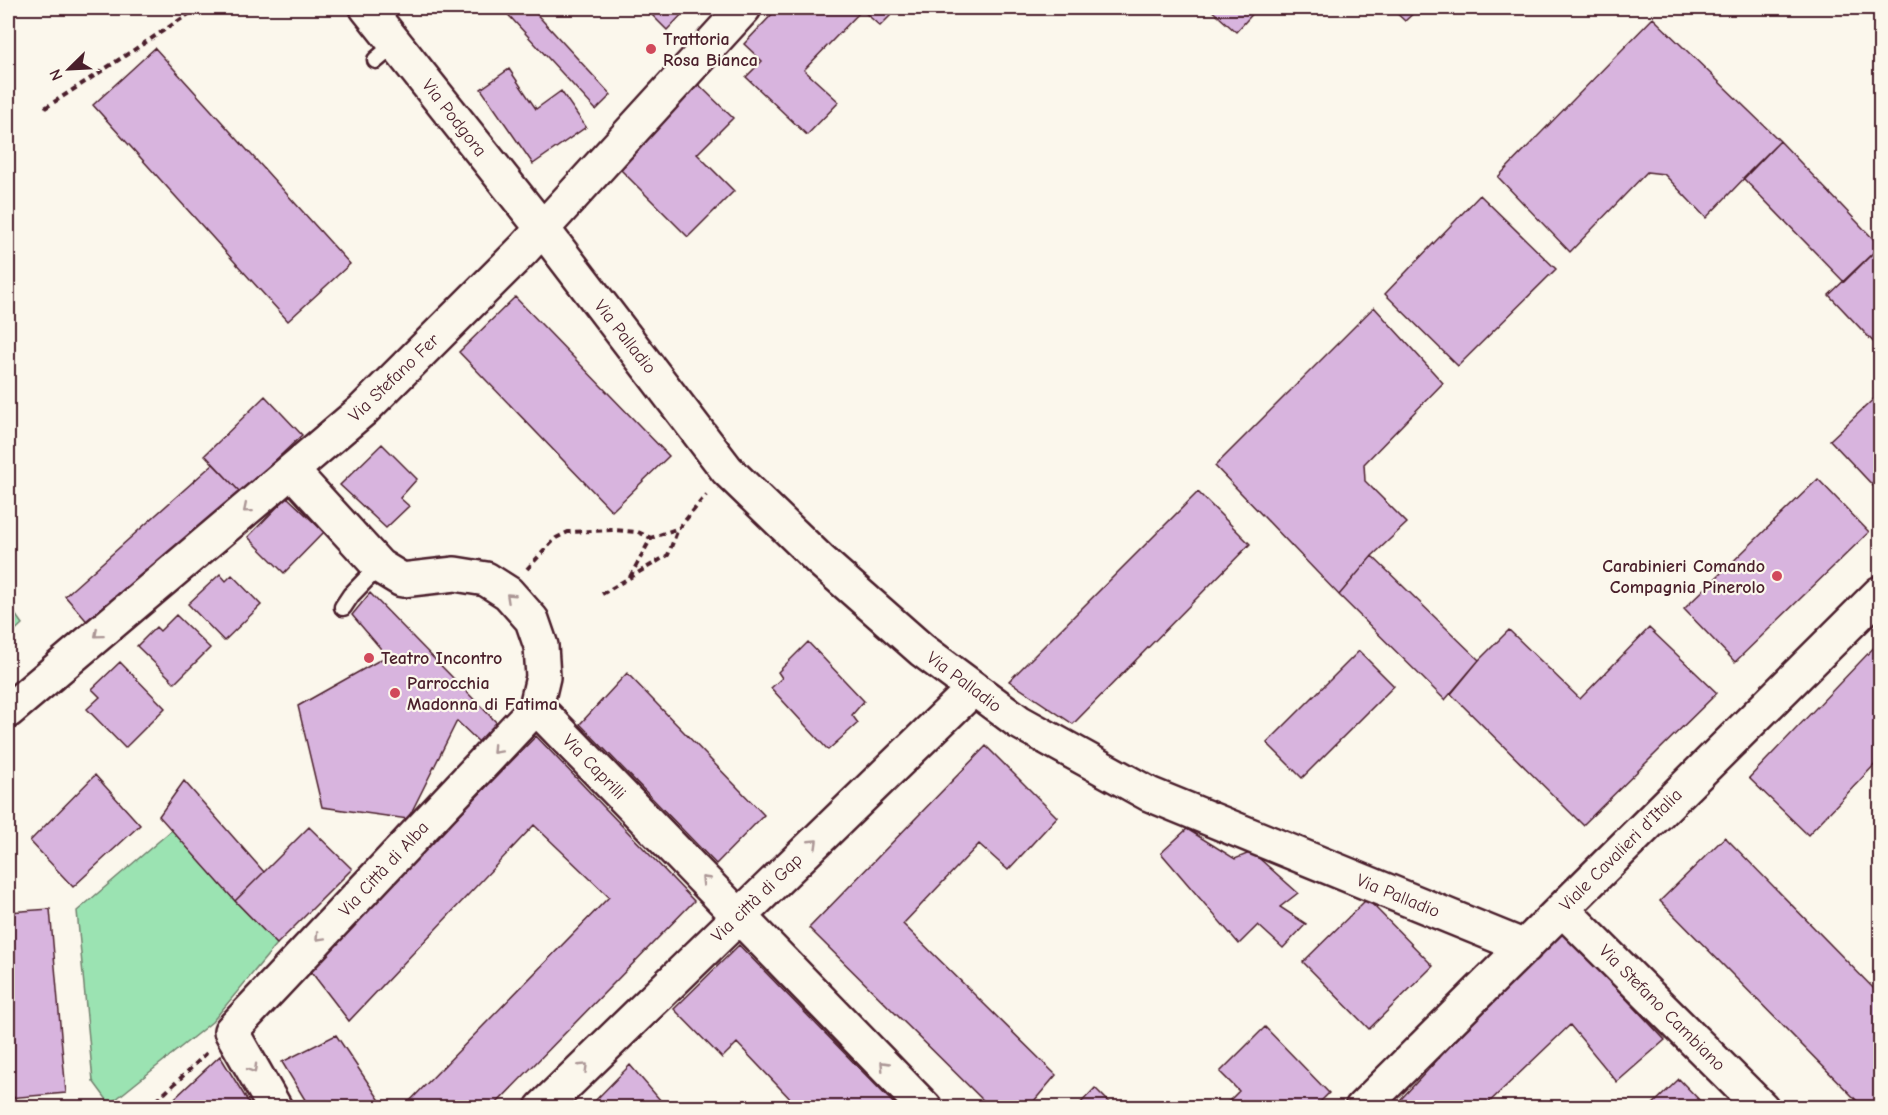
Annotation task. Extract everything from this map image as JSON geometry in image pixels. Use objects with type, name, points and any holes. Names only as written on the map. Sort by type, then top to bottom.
[{"type":"street","name":"Via Podgora","points":[[367,8],[385,52],[542,228]]},
{"type":"street","name":"Via Stefano Fer","points":[[8,711],[292,471],[356,403],[542,228],[744,8]]},
{"type":"street","name":"Via Palladio","points":[[542,228],[727,470],[837,575],[922,650],[973,689],[1019,722],[1149,794],[1525,947]]},
{"type":"street","points":[[292,471],[379,566],[402,580],[455,574],[486,579],[508,594],[532,620],[545,629],[541,646],[543,677],[536,707]]},
{"type":"street","name":"Viale Cavalieri d'Italia","points":[[1362,1107],[1881,593]]},
{"type":"street","name":"Via città di Gap","points":[[542,1107],[973,689]]},
{"type":"street","name":"Via Caprilli","points":[[536,707],[925,1107]]},
{"type":"street","name":"Via Città di Alba","points":[[231,1030],[536,707]]},
{"type":"street","name":"Via Stefano Cambiano","points":[[1562,909],[1762,1107]]},
{"type":"street","points":[[231,1030],[275,1107]]},
{"type":"lane","points":[[343,607],[351,595],[379,566]]},
{"type":"path","points":[[45,108],[198,8]]},
{"type":"path","points":[[602,594],[668,555],[679,528],[727,470]]},
{"type":"path","points":[[630,577],[651,538],[679,528]]},
{"type":"path","points":[[522,575],[556,538],[568,532],[613,530],[638,532],[651,538]]},
{"type":"path","points":[[149,1107],[231,1030]]},
{"type":"green space","points":[[8,604],[22,624],[8,637]]},
{"type":"green space","points":[[172,830],[277,944],[212,1022],[110,1104],[93,1081],[77,911]]},
{"type":"building","points":[[502,8],[531,8],[611,95],[596,110]]},
{"type":"building","points":[[645,8],[688,8],[667,30]]},
{"type":"building","points":[[778,8],[898,8],[880,26],[862,10],[804,70],[839,102],[807,135],[746,77],[762,61],[744,44]]},
{"type":"building","points":[[1209,8],[1258,8],[1236,32]]},
{"type":"building","points":[[1391,8],[1419,8],[1405,21]]},
{"type":"building","points":[[1653,18],[1780,141],[1706,218],[1664,174],[1647,172],[1570,252],[1498,177]]},
{"type":"building","points":[[155,48],[350,264],[288,321],[93,105]]},
{"type":"building","points":[[509,69],[536,109],[561,91],[586,127],[533,164],[481,89]]},
{"type":"building","points":[[694,80],[733,118],[697,154],[734,191],[688,237],[613,162]]},
{"type":"building","points":[[1780,141],[1880,246],[1844,282],[1743,178]]},
{"type":"building","points":[[1480,195],[1556,269],[1458,366],[1385,294]]},
{"type":"building","points":[[1880,246],[1880,349],[1829,295]]},
{"type":"building","points":[[515,297],[669,456],[612,511],[459,352]]},
{"type":"building","points":[[1374,307],[1443,383],[1364,464],[1365,481],[1407,523],[1372,556],[1339,595],[1215,466]]},
{"type":"building","points":[[1880,393],[1880,493],[1830,440]]},
{"type":"building","points":[[265,396],[302,435],[241,493],[205,455]]},
{"type":"building","points":[[382,444],[417,479],[400,498],[409,506],[386,528],[340,485]]},
{"type":"building","points":[[213,464],[241,493],[91,626],[65,596]]},
{"type":"building","points":[[1818,479],[1869,532],[1735,662],[1684,609]]},
{"type":"building","points":[[1198,492],[1250,544],[1073,724],[1009,681]]},
{"type":"building","points":[[287,497],[324,532],[284,573],[248,537]]},
{"type":"building","points":[[1372,556],[1479,660],[1445,700],[1339,595]]},
{"type":"building","points":[[220,574],[226,581],[232,575],[261,605],[224,641],[188,604]]},
{"type":"building","name":"Parrocchia Madonna di Fatima","points":[[370,593],[498,724],[480,743],[457,721],[408,819],[322,807],[298,706],[387,656],[352,615]]},
{"type":"building","points":[[176,615],[210,648],[175,683],[137,646],[156,627],[160,631]]},
{"type":"building","points":[[1649,628],[1717,693],[1583,825],[1451,694],[1479,660],[1509,630],[1580,699]]},
{"type":"building","points":[[1880,641],[1880,759],[1808,835],[1749,778]]},
{"type":"building","points":[[808,642],[864,701],[852,715],[858,723],[828,750],[771,688],[782,678],[778,672]]},
{"type":"building","points":[[1359,651],[1394,686],[1302,778],[1267,743]]},
{"type":"building","points":[[120,662],[165,708],[125,748],[87,709],[100,697],[92,689]]},
{"type":"building","points":[[627,673],[764,815],[716,864],[580,724]]},
{"type":"building","points":[[536,736],[694,901],[492,1108],[403,1108],[609,897],[534,825],[349,1021],[309,969]]},
{"type":"building","points":[[986,746],[1057,817],[1008,870],[979,844],[903,924],[1056,1075],[1028,1108],[991,1108],[809,928]]},
{"type":"building","points":[[95,775],[140,825],[73,887],[30,841]]},
{"type":"building","points":[[184,781],[264,872],[235,901],[159,816]]},
{"type":"building","points":[[309,827],[352,869],[277,944],[235,901]]},
{"type":"building","points":[[1187,829],[1235,859],[1252,852],[1298,893],[1280,907],[1306,924],[1283,948],[1258,925],[1239,944],[1161,853]]},
{"type":"building","points":[[1725,837],[1880,995],[1880,1108],[1864,1108],[1660,901]]},
{"type":"building","points":[[1367,899],[1433,966],[1369,1029],[1303,962]]},
{"type":"building","points":[[50,909],[66,1093],[8,1098],[8,912]]},
{"type":"building","points":[[1560,928],[1665,1040],[1617,1082],[1570,1025],[1483,1108],[1409,1108],[1401,1099]]},
{"type":"building","points":[[739,945],[898,1108],[799,1108],[737,1043],[722,1058],[674,1009]]},
{"type":"building","points":[[1265,1027],[1329,1093],[1314,1108],[1222,1108],[1239,1091],[1220,1072]]},
{"type":"building","points":[[336,1035],[385,1108],[310,1108],[282,1062]]},
{"type":"building","points":[[220,1056],[252,1108],[180,1108],[175,1098]]},
{"type":"building","points":[[630,1065],[667,1108],[588,1108]]},
{"type":"building","points":[[1679,1079],[1707,1108],[1649,1108]]},
{"type":"building","points":[[1095,1088],[1115,1108],[1076,1108]]},
{"type":"place","name":"Trattoria Rosa Bianca","points":[[651,49]]},
{"type":"place","name":"Carabinieri Comando Compagnia Pinerolo","points":[[1777,576]]},
{"type":"place","name":"Teatro Incontro","points":[[369,658]]},
{"type":"place","name":"Parrocchia Madonna di Fatima","points":[[395,693]]}]
